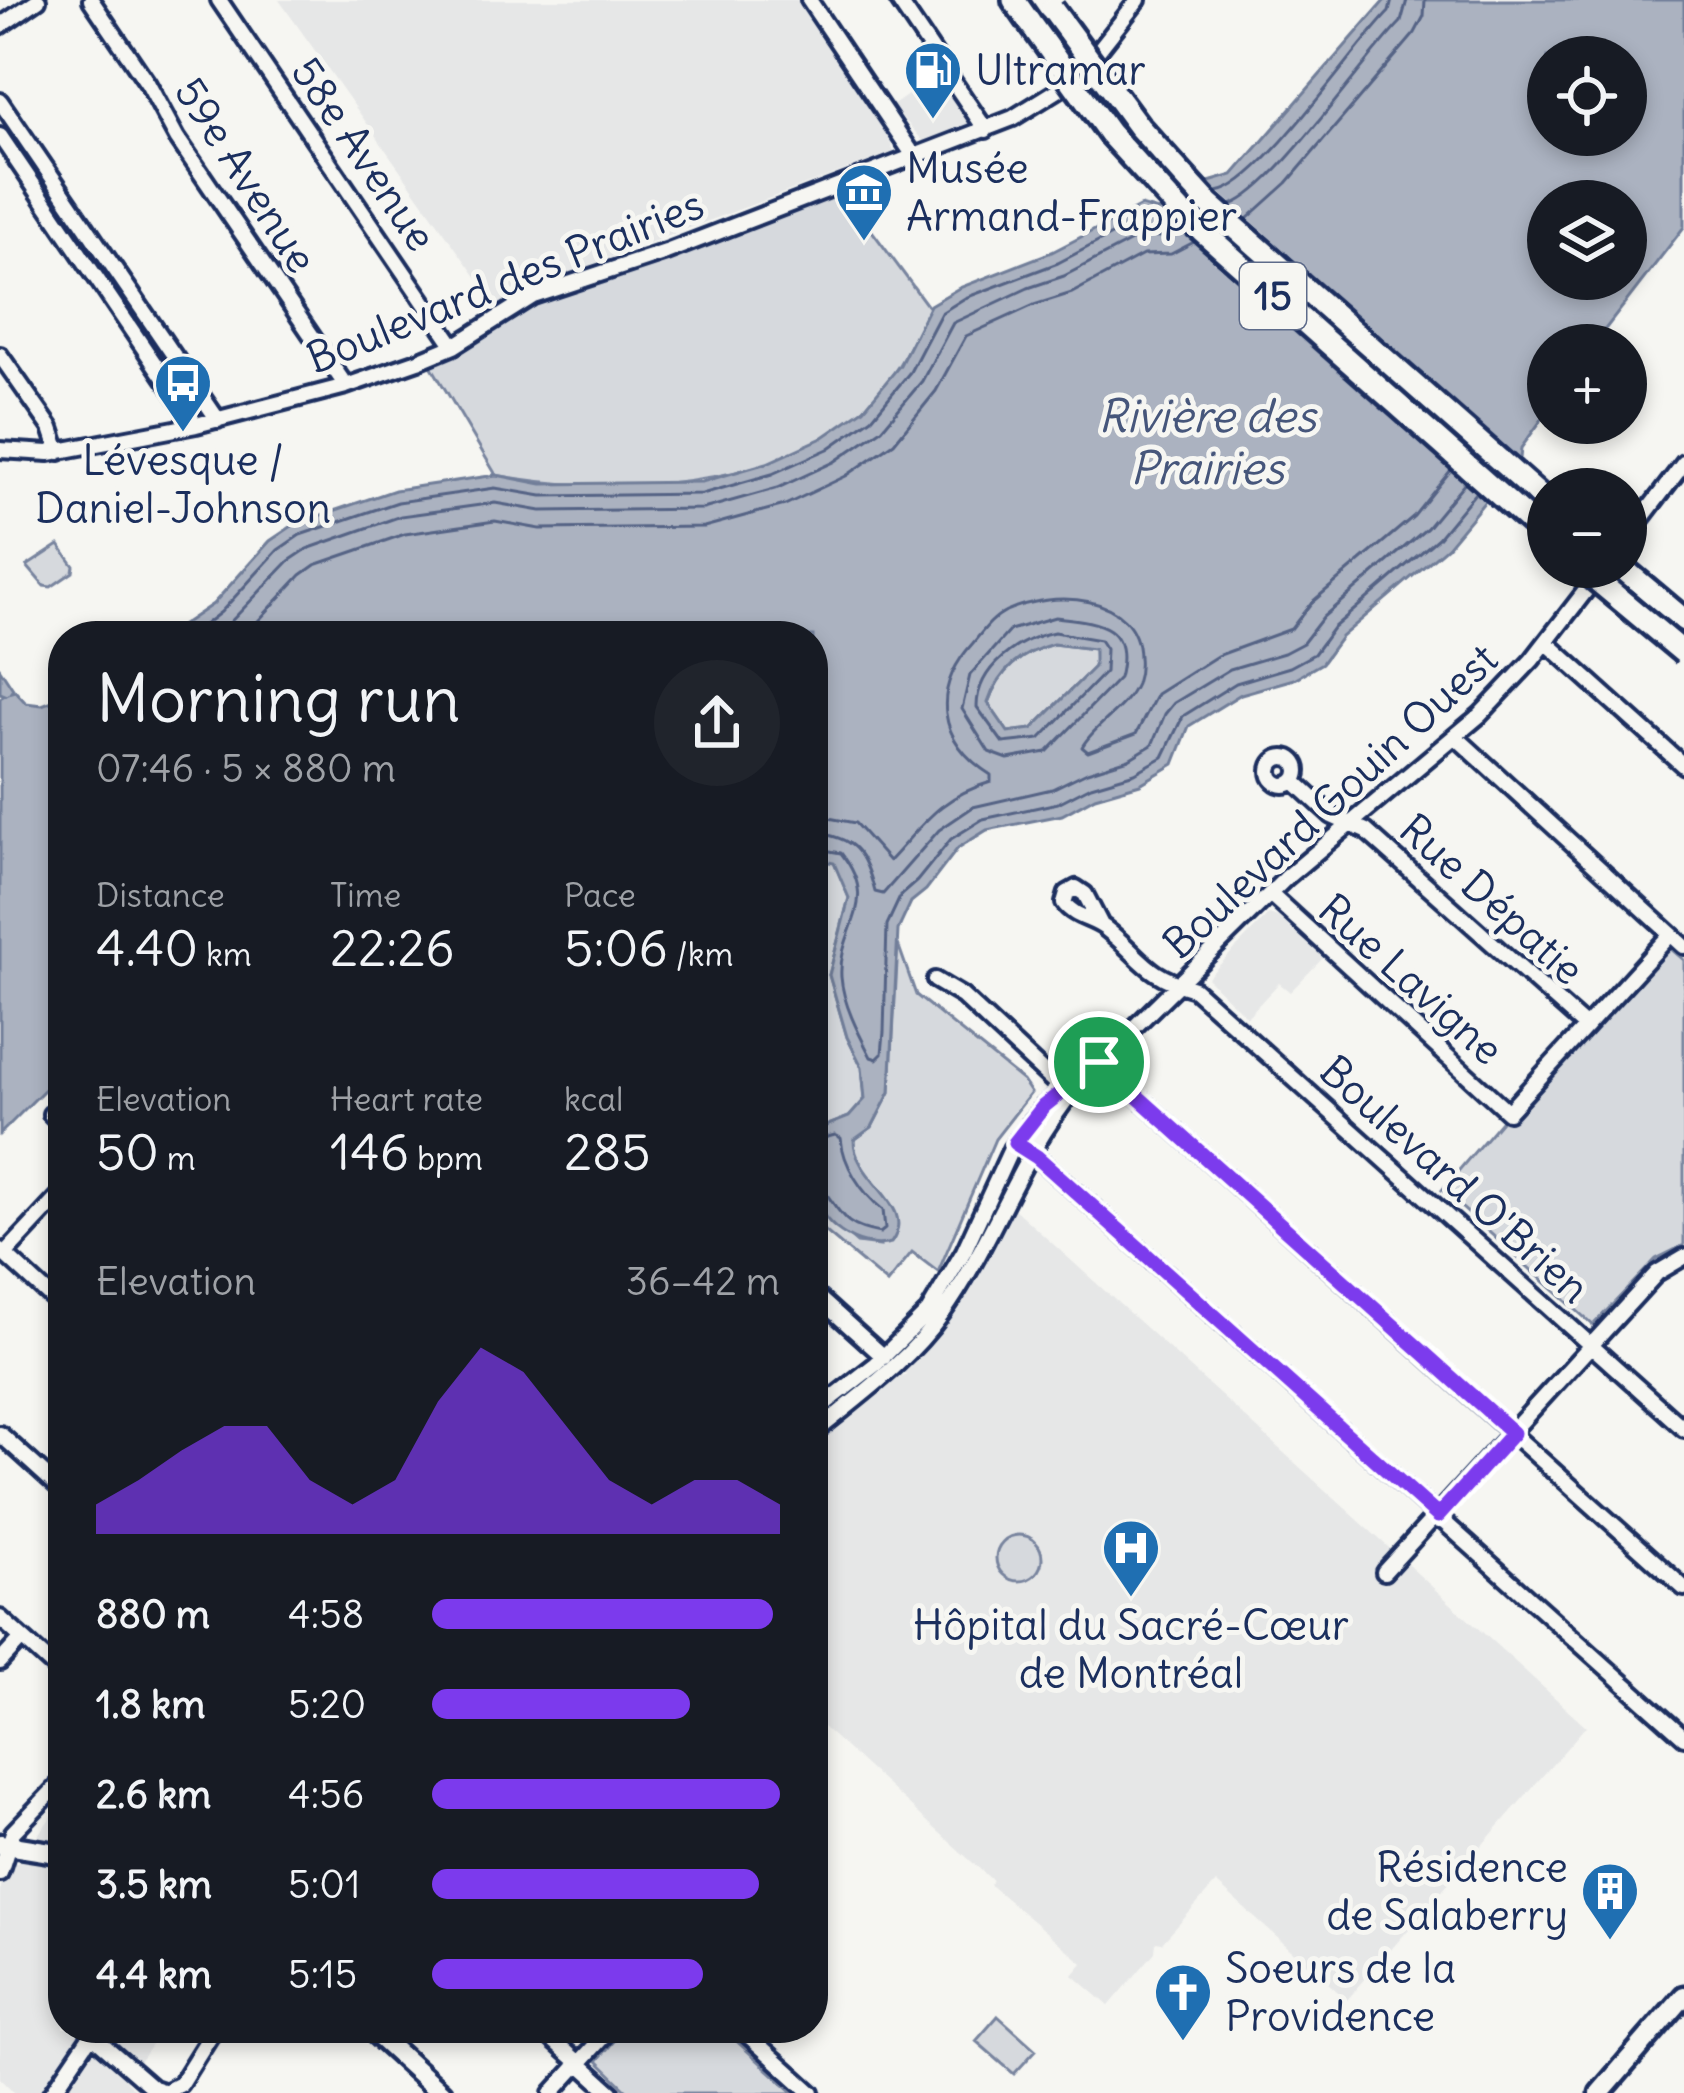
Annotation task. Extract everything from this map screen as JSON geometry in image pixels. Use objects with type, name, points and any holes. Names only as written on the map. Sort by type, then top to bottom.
[{"type":"highway","name":"15","points":[[1014,0],[1109,133],[1202,233],[1527,519]]},
{"type":"highway","name":"15","points":[[1048,4],[1139,128],[1209,204],[1527,484]]},
{"type":"highway","points":[[1606,588],[1684,653]]},
{"type":"highway","points":[[1646,588],[1684,620]]},
{"type":"main road","points":[[3,1845],[48,1852]]},
{"type":"main road","points":[[1600,2093],[1684,1996]]},
{"type":"main road","points":[[387,2043],[442,2093]]},
{"type":"street","points":[[0,26],[38,0]]},
{"type":"street","name":"59e Avenue","points":[[91,0],[346,386]]},
{"type":"street","name":"58e Avenue","points":[[219,0],[454,346]]},
{"type":"street","points":[[809,0],[914,156]]},
{"type":"street","points":[[898,0],[986,130]]},
{"type":"street","name":"Boulevard des Prairies","points":[[0,450],[58,452],[218,420],[346,386],[454,346],[533,296],[666,253],[986,130],[1038,105],[1076,79],[1132,2]]},
{"type":"street","points":[[0,101],[218,420]]},
{"type":"street","points":[[0,136],[196,425]]},
{"type":"street","points":[[16,160],[33,149]]},
{"type":"street","points":[[94,274],[111,264]]},
{"type":"street","points":[[0,355],[51,428],[58,452]]},
{"type":"street","points":[[1647,512],[1684,464]]},
{"type":"street","name":"Boulevard Gouin Ouest","points":[[828,1401],[884,1357],[934,1302],[1015,1143],[1044,1106],[1094,1067],[1270,894],[1456,736],[1546,642],[1588,588]]},
{"type":"street","points":[[1546,642],[1684,766]]},
{"type":"street","points":[[1456,736],[1684,946]]},
{"type":"street","name":"Rue Dépatie","points":[[1294,781],[1332,816],[1366,831],[1586,1028]]},
{"type":"street","name":"Rue Lavigne","points":[[1270,894],[1508,1112],[1586,1028]]},
{"type":"street","name":"Boulevard O'Brien","points":[[1101,925],[1161,980],[1194,989],[1684,1429]]},
{"type":"street","points":[[1586,1028],[1671,934]]},
{"type":"street","points":[[935,980],[962,996],[1066,1093]]},
{"type":"street","points":[[1094,1067],[1684,1588]]},
{"type":"street","name":"Boulevard Gouin Ouest","points":[[828,1421],[907,1355],[940,1318],[1066,1093]]},
{"type":"street","points":[[1015,1143],[1684,1737]]},
{"type":"street","points":[[48,1207],[3,1252],[48,1294]]},
{"type":"street","points":[[1384,1572],[1658,1273],[1682,1260]]},
{"type":"street","points":[[828,1307],[884,1357]]},
{"type":"street","points":[[0,1434],[48,1477]]},
{"type":"street","points":[[0,1618],[48,1661]]},
{"type":"street","points":[[0,1662],[22,1638]]},
{"type":"street","points":[[0,1874],[3,1845],[48,1796]]},
{"type":"street","points":[[52,2093],[86,2043]]},
{"type":"street","points":[[107,2043],[153,2087],[165,2092],[180,2084],[206,2043]]},
{"type":"street","points":[[557,2043],[612,2093]]},
{"type":"street","points":[[552,2093],[597,2043]]},
{"type":"street","points":[[757,2043],[812,2093]]},
{"type":"shaded area","points":[[279,0],[800,0],[877,111],[894,152],[547,281],[499,309]]},
{"type":"shaded area","points":[[938,74],[973,126],[925,143],[892,106]]},
{"type":"shaded area","points":[[844,193],[929,308],[885,386],[865,408],[829,436],[786,456],[739,471],[638,485],[540,482],[496,475],[429,362],[497,316],[658,255]]},
{"type":"shaded area","points":[[59,545],[74,566],[73,572],[51,587],[44,586],[27,566]]},
{"type":"shaded area","points":[[1053,644],[1094,649],[1095,666],[1032,729],[1008,732],[988,703],[998,681],[1031,652]]},
{"type":"shaded area","points":[[828,860],[834,862],[849,898],[829,975],[847,1037],[862,1067],[865,1099],[849,1117],[828,1125]]},
{"type":"shaded area","points":[[1269,914],[1323,958],[1290,992],[1279,983],[1247,1017],[1207,978]]},
{"type":"shaded area","points":[[898,944],[916,995],[1023,1081],[1031,1093],[995,1139],[938,1272],[912,1252],[887,1283],[828,1234],[828,1218],[857,1243],[880,1246],[875,1190],[853,1149],[854,1140],[872,1127],[890,1092]]},
{"type":"shaded area","points":[[1670,948],[1684,960],[1684,1245],[1656,1259],[1593,1325],[1442,1190],[1506,1115],[1519,1110],[1664,949]]},
{"type":"shaded area","name":"Hôpital du Sacré-Cœur de Montréal","points":[[1011,1206],[1586,1726],[1347,2000],[1216,1883],[1162,1943],[1156,1942],[1155,1952],[1109,2006],[1073,1975],[1083,1963],[990,1885],[993,1881],[828,1732],[828,1435],[906,1375],[904,1371],[955,1310]]},
{"type":"shaded area","points":[[1019,1535],[1035,1542],[1042,1558],[1035,1574],[1019,1581],[1003,1574],[996,1558],[1003,1542]]},
{"type":"shaded area","points":[[48,1821],[48,2043],[153,2043],[126,2081],[138,2093],[15,2093],[0,2078],[0,1860],[17,1863]]},
{"type":"shaded area","points":[[998,2016],[1036,2050],[1014,2074],[976,2041]]},
{"type":"shaded area","points":[[612,2043],[739,2043],[794,2093],[630,2093],[597,2061]]},
{"type":"water","name":"Rivière des Prairies","points":[[1385,0],[1684,0],[1684,227],[1647,275],[1647,180],[1527,180],[1527,300],[1628,300],[1609,324],[1527,324],[1527,440],[1520,459],[1447,547],[1341,637],[1322,663],[1294,679],[1241,694],[1189,726],[1174,764],[1140,784],[1095,797],[1062,815],[987,830],[958,848],[911,902],[898,930],[890,1092],[872,1127],[854,1140],[864,1168],[892,1205],[897,1229],[891,1243],[865,1243],[828,1220],[828,1125],[849,1117],[865,1099],[862,1067],[847,1037],[829,975],[849,898],[834,863],[828,862],[828,621],[188,621],[213,604],[270,541],[295,524],[395,490],[496,475],[542,484],[702,482],[767,463],[822,438],[864,409],[900,365],[930,305],[959,288],[1052,252],[1141,206],[1158,211],[1209,182],[1233,175]],"holes":[[[1053,644],[1094,649],[1094,667],[1032,729],[1008,732],[988,703],[1005,672],[1021,658]]]},
{"type":"water","points":[[0,669],[11,692],[26,703],[48,703],[48,1086],[0,1134],[0,698],[5,695],[0,693]]},
{"type":"pier","points":[[1203,178],[1524,463],[1489,504],[1155,205]]},
{"type":"place","name":"Ultramar","points":[[933,121]]},
{"type":"place","name":"Musée Armand-Frappier","points":[[864,243]]},
{"type":"place","name":"Lévesque / Daniel-Johnson","points":[[183,434]]},
{"type":"place","name":"Hôpital du Sacré-Cœur de Montréal","points":[[1131,1599]]},
{"type":"place","name":"Résidence de Salaberry","points":[[1610,1942]]},
{"type":"place","name":"Soeurs de la Providence","points":[[1183,2043]]},
{"type":"route","points":[[1099,1062],[1513,1433],[1438,1516],[1037,1157],[1015,1143],[1044,1106],[1099,1062]]}]
